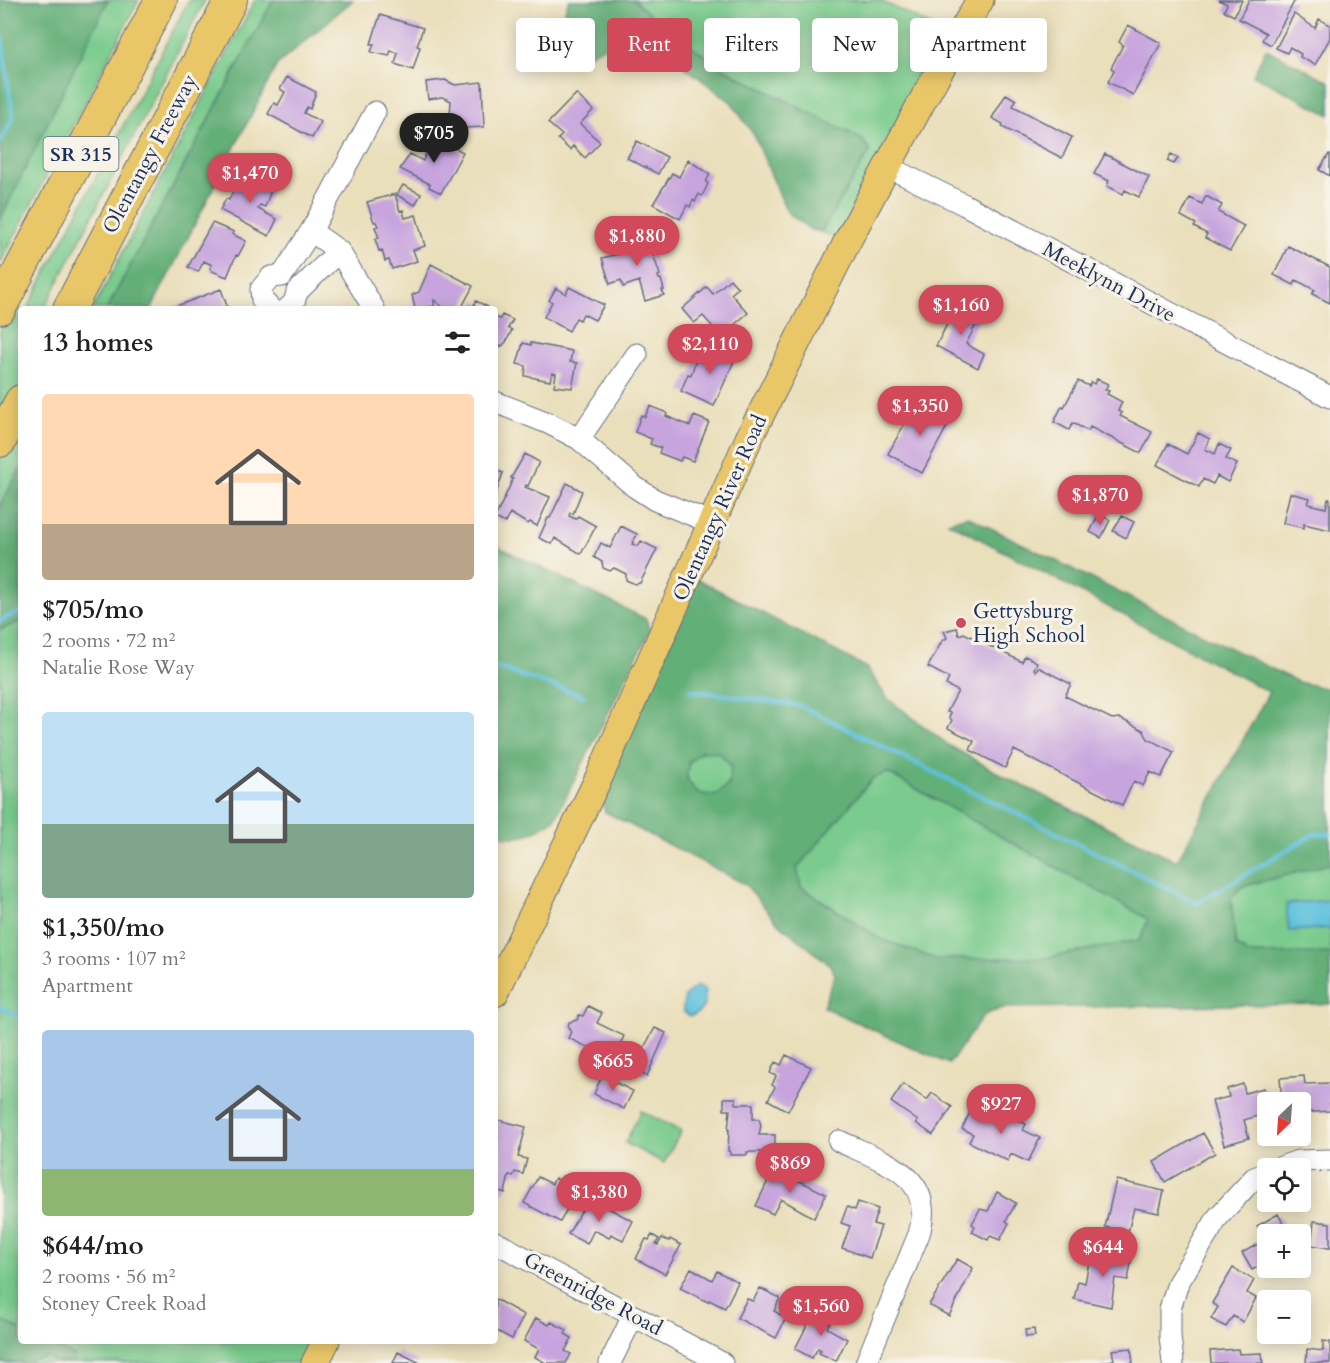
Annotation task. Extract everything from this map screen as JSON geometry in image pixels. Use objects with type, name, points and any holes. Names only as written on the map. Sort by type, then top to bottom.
[{"type":"highway","name":"SR 315","points":[[0,308],[161,0]]},
{"type":"highway","name":"Olentangy Freeway","points":[[71,306],[231,0]]},
{"type":"highway","points":[[0,441],[18,407]]},
{"type":"main road","name":"Olentangy River Road","points":[[498,987],[600,775],[750,436],[803,328],[925,96],[980,0]]},
{"type":"main road","points":[[315,1363],[324,1344]]},
{"type":"street","points":[[268,306],[262,300],[261,289],[271,277],[282,276],[311,231],[375,111]]},
{"type":"street","name":"Meeklynn Drive","points":[[888,167],[965,205],[1330,397]]},
{"type":"street","points":[[311,231],[339,251],[372,306]]},
{"type":"street","points":[[290,306],[294,303],[297,292],[339,251]]},
{"type":"street","points":[[579,439],[637,354]]},
{"type":"street","points":[[498,403],[548,423],[579,439],[635,487],[656,500],[712,524]]},
{"type":"street","points":[[839,1141],[905,1174],[915,1184],[923,1208],[923,1220],[919,1234],[866,1363]]},
{"type":"street","points":[[1311,1161],[1330,1160]]},
{"type":"street","points":[[1173,1363],[1170,1309],[1178,1283],[1218,1217],[1257,1177]]},
{"type":"street","name":"Greenridge Road","points":[[498,1244],[722,1363]]},
{"type":"street","points":[[610,1363],[633,1316]]},
{"type":"green space","points":[[0,0],[139,0],[0,264]]},
{"type":"green space","points":[[0,0],[108,0],[0,220]]},
{"type":"green space","points":[[189,0],[205,0],[46,306],[29,306]]},
{"type":"green space","points":[[255,0],[273,0],[109,306],[95,306]]},
{"type":"green space","points":[[273,0],[353,0],[277,65],[153,306],[109,306]]},
{"type":"green space","points":[[569,0],[634,0],[653,18],[607,18],[607,45],[595,51],[595,18],[562,18]]},
{"type":"green space","points":[[634,0],[879,0],[916,18],[910,18],[910,72],[928,72],[837,238],[821,232],[869,151],[863,140],[730,72],[800,72],[800,18],[704,18],[704,55],[692,47],[692,18],[653,18]]},
{"type":"green space","points":[[692,47],[704,55],[704,72],[730,72],[863,140],[870,151],[821,232],[811,230],[787,212],[754,135],[731,102],[691,72]]},
{"type":"green space","points":[[1266,49],[1330,82],[1330,115],[1253,75]]},
{"type":"green space","points":[[0,299],[18,308],[18,1344],[324,1344],[315,1363],[0,1363]]},
{"type":"green space","points":[[18,473],[18,622],[0,630],[0,506]]},
{"type":"green space","points":[[967,516],[1298,682],[1330,689],[1330,864],[1241,887],[1231,899],[1236,946],[1249,954],[1330,953],[1330,1004],[1003,1008],[984,1015],[949,1064],[823,1007],[835,975],[830,965],[777,922],[745,884],[605,812],[601,798],[697,579],[866,667],[887,698],[950,746],[1007,778],[1177,861],[1269,692],[948,522]],"holes":[[[701,751],[719,753],[731,766],[729,784],[716,795],[698,794],[687,780],[688,763]],[[888,773],[1148,919],[1140,940],[1045,958],[936,959],[881,939],[801,887],[797,868],[873,778]]]},
{"type":"green space","points":[[498,546],[646,619],[650,630],[555,819],[534,832],[504,837],[498,836]]},
{"type":"green space","points":[[1330,725],[1330,982],[974,1001],[771,879],[837,727],[1161,892]]},
{"type":"green space","points":[[709,751],[725,757],[731,773],[725,789],[709,795],[693,789],[687,773],[693,757]]},
{"type":"green space","points":[[641,1111],[681,1131],[664,1163],[625,1143]]},
{"type":"green space","points":[[0,1320],[18,1329],[18,1344],[49,1344],[74,1356],[75,1363],[57,1363],[47,1357],[31,1360],[29,1363],[0,1363]]},
{"type":"water","points":[[1330,900],[1330,928],[1289,931],[1286,904]]},
{"type":"water","points":[[697,986],[704,989],[705,1003],[698,1013],[689,1016],[683,1011],[684,999]]},
{"type":"building","points":[[1219,0],[1242,0],[1234,16],[1224,11],[1227,4]]},
{"type":"building","points":[[1249,0],[1295,0],[1271,45],[1262,40],[1266,33],[1239,19]]},
{"type":"building","points":[[1294,14],[1315,28],[1319,19],[1330,25],[1330,38],[1315,65],[1300,57],[1301,54],[1290,47],[1287,53],[1276,48]]},
{"type":"building","points":[[380,15],[423,28],[413,70],[395,64],[398,53],[391,51],[389,56],[371,52],[374,44],[371,44]]},
{"type":"building","points":[[1128,25],[1161,43],[1133,95],[1108,82],[1114,70],[1111,68],[1123,45],[1119,42]]},
{"type":"building","points":[[287,77],[316,92],[310,109],[307,107],[304,113],[321,122],[312,138],[268,114],[274,103],[278,105],[285,92],[280,89]]},
{"type":"building","points":[[445,80],[455,85],[482,82],[484,127],[447,129],[446,117],[450,116],[451,101],[443,97],[428,99],[426,82]]},
{"type":"building","points":[[576,94],[593,110],[580,124],[600,142],[585,158],[573,146],[570,150],[558,139],[562,135],[548,123]]},
{"type":"building","points":[[1006,94],[1016,100],[1013,106],[1072,137],[1062,158],[1002,127],[1003,124],[992,118]]},
{"type":"building","points":[[430,137],[463,152],[441,193],[429,187],[430,184],[400,169],[410,154],[423,161],[428,149],[424,147]]},
{"type":"building","points":[[637,141],[667,157],[658,174],[627,158]]},
{"type":"building","points":[[1105,154],[1149,177],[1139,197],[1125,190],[1123,194],[1107,186],[1109,181],[1094,174]]},
{"type":"building","points":[[1171,154],[1178,158],[1174,164],[1167,161]]},
{"type":"building","points":[[1330,154],[1330,176],[1319,170]]},
{"type":"building","points":[[688,160],[710,174],[702,196],[699,194],[690,207],[687,205],[680,219],[653,204],[672,173],[679,177]]},
{"type":"building","points":[[242,171],[272,187],[265,207],[260,205],[258,209],[277,219],[269,236],[220,210],[226,199],[229,200]]},
{"type":"building","points":[[403,185],[421,194],[415,205],[397,195]]},
{"type":"building","points":[[395,194],[400,211],[403,210],[405,218],[416,215],[425,246],[413,250],[417,261],[392,269],[389,260],[385,261],[382,250],[379,251],[375,239],[379,238],[375,227],[378,226],[374,222],[367,202]]},
{"type":"building","points":[[1206,196],[1222,205],[1218,212],[1244,226],[1230,251],[1205,238],[1207,234],[1194,227],[1196,224],[1181,216],[1190,198],[1202,204]]},
{"type":"building","points":[[212,223],[234,232],[232,234],[246,241],[238,256],[236,255],[227,277],[212,271],[210,268],[212,265],[204,261],[198,272],[188,267]]},
{"type":"building","points":[[643,231],[656,237],[651,248],[664,290],[662,290],[664,295],[645,301],[639,281],[623,287],[621,280],[610,284],[602,258],[626,252],[624,246],[638,242]]},
{"type":"building","points":[[1288,246],[1330,267],[1330,303],[1312,294],[1315,290],[1296,280],[1294,285],[1274,275]]},
{"type":"building","points":[[431,264],[473,286],[463,306],[441,306],[434,300],[434,306],[414,306],[412,295],[419,292]]},
{"type":"building","points":[[730,279],[738,288],[731,294],[748,313],[721,336],[703,316],[694,323],[682,309],[707,287],[713,294]]},
{"type":"building","points":[[569,287],[604,305],[595,320],[583,314],[580,320],[576,318],[569,331],[544,317],[552,302],[549,300],[556,288],[566,294]]},
{"type":"building","points":[[221,289],[227,306],[177,306]]},
{"type":"building","points":[[476,301],[486,306],[474,306]]},
{"type":"building","points":[[958,303],[981,315],[966,344],[984,354],[978,368],[936,346]]},
{"type":"building","points":[[502,315],[513,320],[508,328],[512,330],[498,351],[498,318],[500,319]]},
{"type":"building","points":[[523,343],[572,351],[570,362],[577,363],[572,388],[554,386],[556,374],[552,373],[550,381],[525,376],[526,366],[517,364]]},
{"type":"building","points":[[726,347],[738,352],[714,406],[681,391],[688,374],[691,375],[699,351],[709,356],[712,350],[720,354],[722,348]]},
{"type":"building","points":[[1097,379],[1108,384],[1105,390],[1109,391],[1107,394],[1122,402],[1118,411],[1122,413],[1120,416],[1152,432],[1141,453],[1090,427],[1088,431],[1073,423],[1069,430],[1054,422],[1078,381],[1089,386]]},
{"type":"building","points":[[917,401],[951,419],[922,473],[888,454]]},
{"type":"building","points":[[650,406],[690,426],[694,416],[709,422],[693,461],[682,457],[680,461],[659,453],[661,448],[650,444],[652,439],[635,432],[641,415],[645,417]]},
{"type":"building","points":[[1198,433],[1210,439],[1205,449],[1215,454],[1219,444],[1231,450],[1226,459],[1237,464],[1228,482],[1217,476],[1213,484],[1203,479],[1199,487],[1157,465],[1168,444],[1187,454]]},
{"type":"building","points":[[525,454],[539,462],[528,486],[525,487],[550,497],[537,526],[530,522],[528,524],[510,513],[505,523],[498,520],[498,512],[513,479],[511,478]]},
{"type":"building","points":[[498,471],[503,473],[498,487]]},
{"type":"building","points":[[567,483],[582,491],[573,514],[570,513],[569,516],[576,519],[578,516],[596,526],[581,554],[555,538],[552,544],[539,538]]},
{"type":"building","points":[[1290,493],[1310,498],[1308,504],[1326,508],[1328,499],[1330,499],[1330,530],[1304,524],[1304,528],[1283,523]]},
{"type":"building","points":[[1099,514],[1110,520],[1101,538],[1090,532]]},
{"type":"building","points":[[1122,516],[1134,522],[1126,538],[1113,531]]},
{"type":"building","points":[[621,526],[637,534],[632,544],[638,546],[641,541],[657,549],[640,583],[635,584],[626,580],[626,574],[614,568],[610,571],[603,568],[602,562],[594,557],[601,543],[610,548]]},
{"type":"building","name":"Gettysburg High School","points":[[957,628],[959,635],[964,633],[1022,662],[1025,656],[1037,662],[1034,669],[1036,671],[1038,667],[1071,684],[1065,696],[1112,719],[1119,718],[1143,730],[1148,739],[1174,752],[1161,777],[1150,772],[1143,786],[1134,781],[1122,805],[1014,750],[1005,768],[970,750],[974,741],[948,728],[952,720],[949,718],[951,713],[947,712],[958,691],[946,685],[949,678],[928,667],[942,641],[947,638],[944,631]]},
{"type":"building","points":[[588,1006],[602,1013],[597,1023],[624,1036],[613,1059],[568,1038],[571,1032],[568,1027],[569,1022],[577,1020],[579,1015],[583,1016]]},
{"type":"building","points":[[655,1028],[666,1033],[647,1076],[632,1069]]},
{"type":"building","points":[[786,1055],[811,1067],[788,1111],[768,1100],[775,1087],[772,1085],[776,1076],[770,1073],[775,1062],[781,1065]]},
{"type":"building","points":[[602,1076],[633,1091],[624,1109],[594,1094]]},
{"type":"building","points":[[1304,1076],[1305,1084],[1330,1083],[1330,1111],[1311,1112],[1311,1092],[1281,1092],[1280,1078]]},
{"type":"building","points":[[903,1084],[927,1100],[932,1093],[952,1107],[933,1135],[891,1102]]},
{"type":"building","points":[[1243,1084],[1245,1093],[1264,1088],[1265,1092],[1257,1092],[1257,1116],[1244,1120],[1249,1138],[1224,1145],[1212,1101],[1229,1097],[1227,1089]]},
{"type":"building","points":[[724,1098],[736,1098],[736,1104],[753,1104],[753,1119],[759,1119],[761,1125],[759,1135],[775,1135],[775,1152],[747,1152],[747,1155],[730,1155],[728,1130],[730,1110],[724,1110]]},
{"type":"building","points":[[972,1108],[994,1119],[998,1111],[1026,1124],[1023,1130],[1040,1138],[1028,1162],[1011,1154],[1008,1161],[969,1142],[973,1134],[962,1129]]},
{"type":"building","points":[[498,1120],[526,1127],[518,1157],[527,1159],[523,1174],[515,1172],[513,1176],[509,1175],[505,1193],[498,1191]]},
{"type":"building","points":[[1203,1133],[1215,1153],[1165,1182],[1154,1162]]},
{"type":"building","points":[[774,1168],[826,1194],[814,1218],[781,1199],[773,1214],[756,1206]]},
{"type":"building","points":[[538,1177],[552,1184],[555,1178],[566,1184],[562,1192],[573,1198],[560,1222],[524,1203]]},
{"type":"building","points":[[1116,1180],[1164,1191],[1159,1213],[1134,1208],[1128,1232],[1105,1227]]},
{"type":"building","points":[[997,1192],[1016,1203],[1006,1221],[1009,1223],[1000,1240],[990,1236],[988,1240],[972,1232],[975,1226],[972,1224],[980,1209],[988,1211]]},
{"type":"building","points":[[589,1198],[633,1221],[623,1240],[611,1234],[609,1238],[594,1230],[587,1244],[568,1234]]},
{"type":"building","points":[[858,1202],[878,1209],[873,1224],[881,1226],[870,1258],[842,1248],[850,1226],[841,1223],[847,1207],[855,1210]]},
{"type":"building","points":[[1278,1214],[1284,1224],[1260,1224]]},
{"type":"building","points":[[1314,1221],[1330,1223],[1330,1248],[1311,1245]]},
{"type":"building","points":[[652,1235],[659,1239],[656,1244],[658,1245],[662,1238],[669,1241],[670,1239],[681,1245],[665,1274],[636,1259],[646,1239],[649,1240]]},
{"type":"building","points":[[1257,1245],[1257,1268],[1252,1270],[1242,1253]]},
{"type":"building","points":[[1097,1251],[1132,1258],[1128,1280],[1115,1278],[1111,1307],[1074,1299],[1078,1281],[1085,1283],[1090,1257],[1095,1258]]},
{"type":"building","points":[[957,1259],[973,1268],[949,1316],[929,1305]]},
{"type":"building","points":[[691,1268],[712,1280],[717,1271],[738,1282],[725,1308],[680,1288]]},
{"type":"building","points":[[1233,1268],[1254,1280],[1247,1293],[1256,1298],[1243,1322],[1233,1316],[1226,1327],[1211,1319],[1218,1307],[1212,1303]]},
{"type":"building","points":[[760,1288],[780,1298],[774,1311],[786,1318],[776,1338],[737,1318],[747,1299],[753,1301]]},
{"type":"building","points":[[498,1301],[524,1315],[512,1339],[498,1332]]},
{"type":"building","points":[[817,1306],[834,1315],[827,1328],[847,1339],[836,1361],[819,1353],[821,1350],[818,1348],[812,1358],[795,1349]]},
{"type":"building","points":[[536,1318],[549,1325],[551,1322],[567,1330],[565,1334],[572,1338],[565,1351],[571,1354],[566,1363],[544,1363],[535,1357],[539,1349],[524,1341]]},
{"type":"building","points":[[1034,1329],[1035,1336],[1026,1337],[1025,1330]]},
{"type":"building","points":[[1323,1341],[1330,1342],[1330,1363],[1306,1363],[1307,1349],[1323,1351]]},
{"type":"building","points":[[1131,1348],[1133,1363],[1097,1363],[1114,1360],[1112,1350]]},
{"type":"building","points":[[1238,1349],[1239,1354],[1262,1353],[1263,1363],[1211,1363],[1210,1351]]},
{"type":"building","points":[[398,1352],[420,1363],[393,1363]]},
{"type":"waterway","points":[[0,25],[13,118],[0,142]]},
{"type":"waterway","points":[[0,621],[18,612]]},
{"type":"waterway","points":[[498,668],[584,696]]},
{"type":"waterway","points":[[690,690],[801,706],[1197,903],[1314,834],[1330,834]]},
{"type":"waterway","points":[[0,1007],[18,1016]]},
{"type":"place","name":"Gettysburg High School","points":[[961,623]]}]
